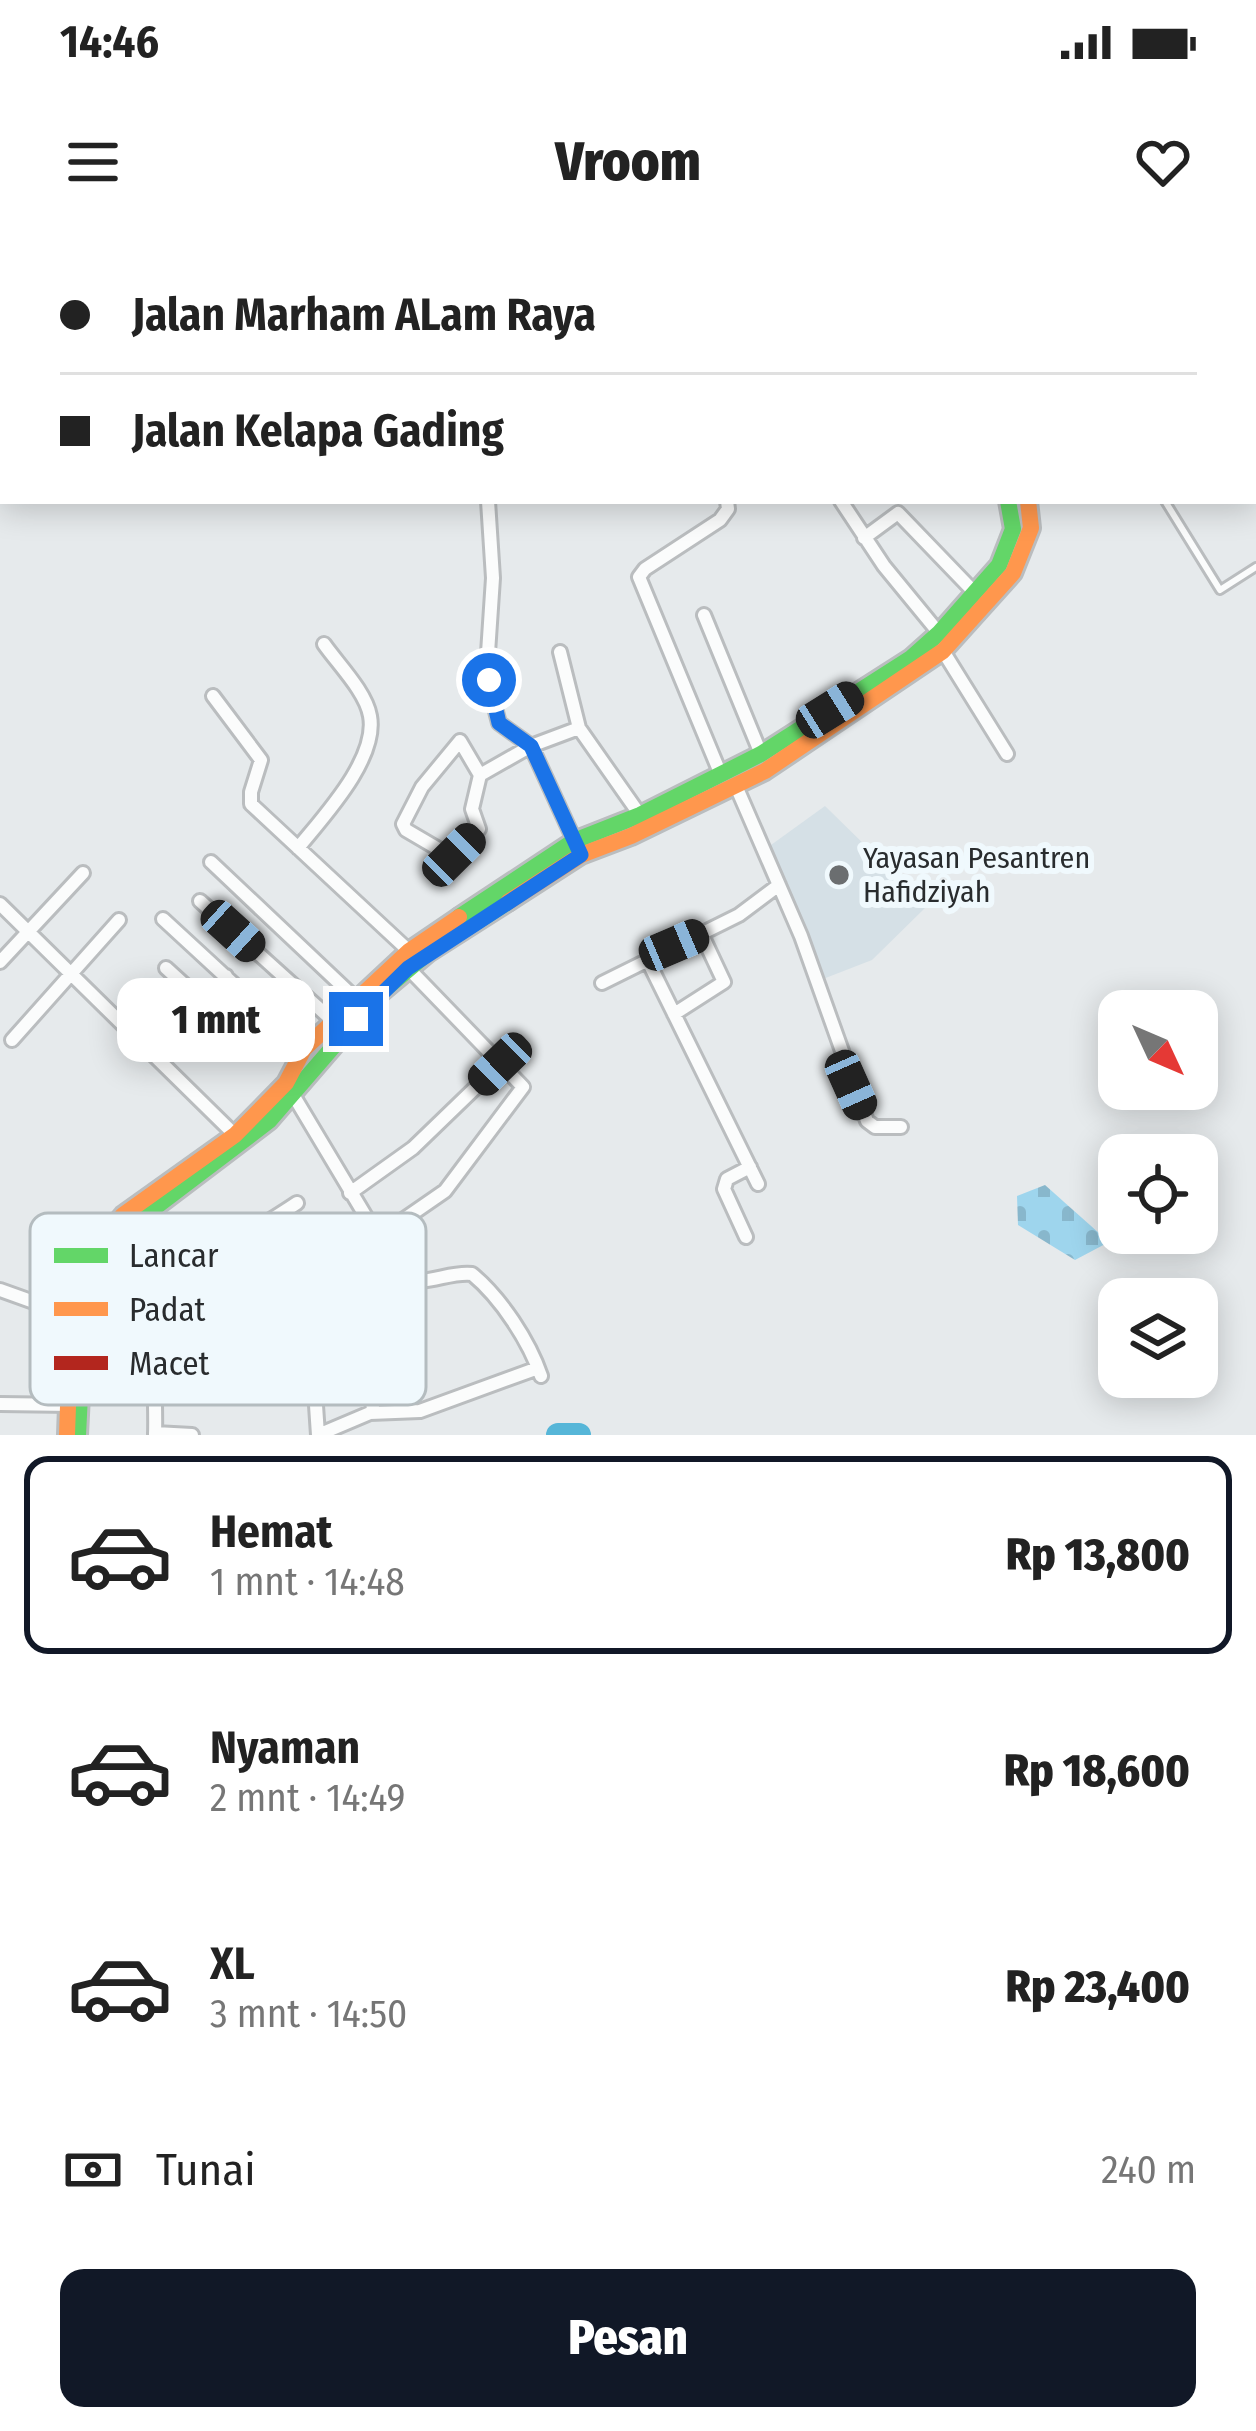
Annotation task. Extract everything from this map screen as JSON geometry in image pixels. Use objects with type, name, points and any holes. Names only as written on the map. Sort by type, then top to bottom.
[{"type":"street","points":[[488,504],[493,578],[489,680],[499,723],[531,746],[578,848]]},
{"type":"street","points":[[727,504],[720,520],[645,568],[639,577],[779,885],[867,1120],[875,1127],[901,1127]]},
{"type":"street","points":[[843,504],[942,642],[1006,754]]},
{"type":"street","points":[[942,642],[999,566],[1013,529],[1009,504]]},
{"type":"street","points":[[137,1213],[290,1089],[304,1049],[356,999],[408,960],[578,848],[640,814],[791,755],[942,642],[1013,572],[1031,528],[1028,504]]},
{"type":"street","points":[[864,538],[898,514],[976,594]]},
{"type":"street","points":[[704,615],[761,754]]},
{"type":"street","points":[[298,848],[352,777],[369,737],[370,716],[324,644]]},
{"type":"street","points":[[560,652],[578,728],[640,814]]},
{"type":"street","points":[[578,848],[631,836],[904,672]]},
{"type":"street","points":[[212,697],[261,760],[251,804],[408,960],[523,1087],[445,1191],[413,1213]]},
{"type":"street","points":[[480,775],[460,741],[410,806],[406,830],[447,857],[454,855],[479,829],[472,809],[480,775],[531,746],[578,728]]},
{"type":"street","points":[[212,862],[356,999]]},
{"type":"street","points":[[0,962],[83,873]]},
{"type":"street","points":[[602,983],[739,915],[779,885]]},
{"type":"street","points":[[200,901],[333,1022]]},
{"type":"street","points":[[0,904],[235,1135]]},
{"type":"street","points":[[163,919],[304,1049]]},
{"type":"street","points":[[11,1040],[119,920]]},
{"type":"street","points":[[674,1014],[724,982],[701,933]]},
{"type":"street","points":[[647,959],[758,1184]]},
{"type":"street","points":[[139,1213],[237,1149],[408,960]]},
{"type":"street","points":[[166,968],[200,999],[226,976]]},
{"type":"street","points":[[350,1193],[412,1148],[500,1064]]},
{"type":"street","points":[[290,1089],[362,1213]]},
{"type":"street","points":[[746,1237],[724,1189],[727,1179],[749,1167]]},
{"type":"street","points":[[283,1213],[297,1203]]},
{"type":"street","points":[[316,1405],[318,1435],[373,1412],[420,1411],[540,1372],[528,1346],[479,1278],[455,1273],[426,1281]]},
{"type":"street","points":[[0,1290],[30,1301]]},
{"type":"street","points":[[0,1404],[30,1405]]},
{"type":"street","points":[[36,1405],[73,1406]]},
{"type":"street","points":[[373,1405],[373,1412]]},
{"type":"street","points":[[67,1435],[73,1406]]},
{"type":"street","points":[[73,1406],[79,1435]]},
{"type":"street","points":[[155,1434],[192,1435]]},
{"type":"lane","points":[[1167,504],[1220,590],[1256,568]]},
{"type":"shaded area","name":"Yayasan Pesantren Hafidziyah","points":[[825,806],[927,906],[872,960],[823,979],[771,845]]},
{"type":"green space","points":[[1045,1185],[1098,1232],[1098,1248],[1075,1260],[1018,1225],[1017,1196]]},
{"type":"waterway","points":[[558,1435],[579,1435]]},
{"type":"traffic: fast","points":[[459,917],[574,841],[640,815],[761,754],[911,658],[999,565],[1013,529],[1009,504]]},
{"type":"traffic: fast","points":[[148,1213],[269,1121],[377,996],[428,953],[508,902]]},
{"type":"traffic: fast","points":[[78,1435],[80,1405]]},
{"type":"traffic: slow","points":[[508,902],[581,855],[765,771],[943,651],[1013,573],[1031,528],[1028,504]]},
{"type":"traffic: slow","points":[[126,1213],[235,1135],[286,1083],[304,1049],[409,951],[459,917]]},
{"type":"traffic: slow","points":[[67,1435],[68,1405]]},
{"type":"place","name":"Yayasan Pesantren Hafidziyah","points":[[839,875]]},
{"type":"route","points":[[356,1019],[408,968],[581,855],[531,746],[499,723],[489,680]]}]
